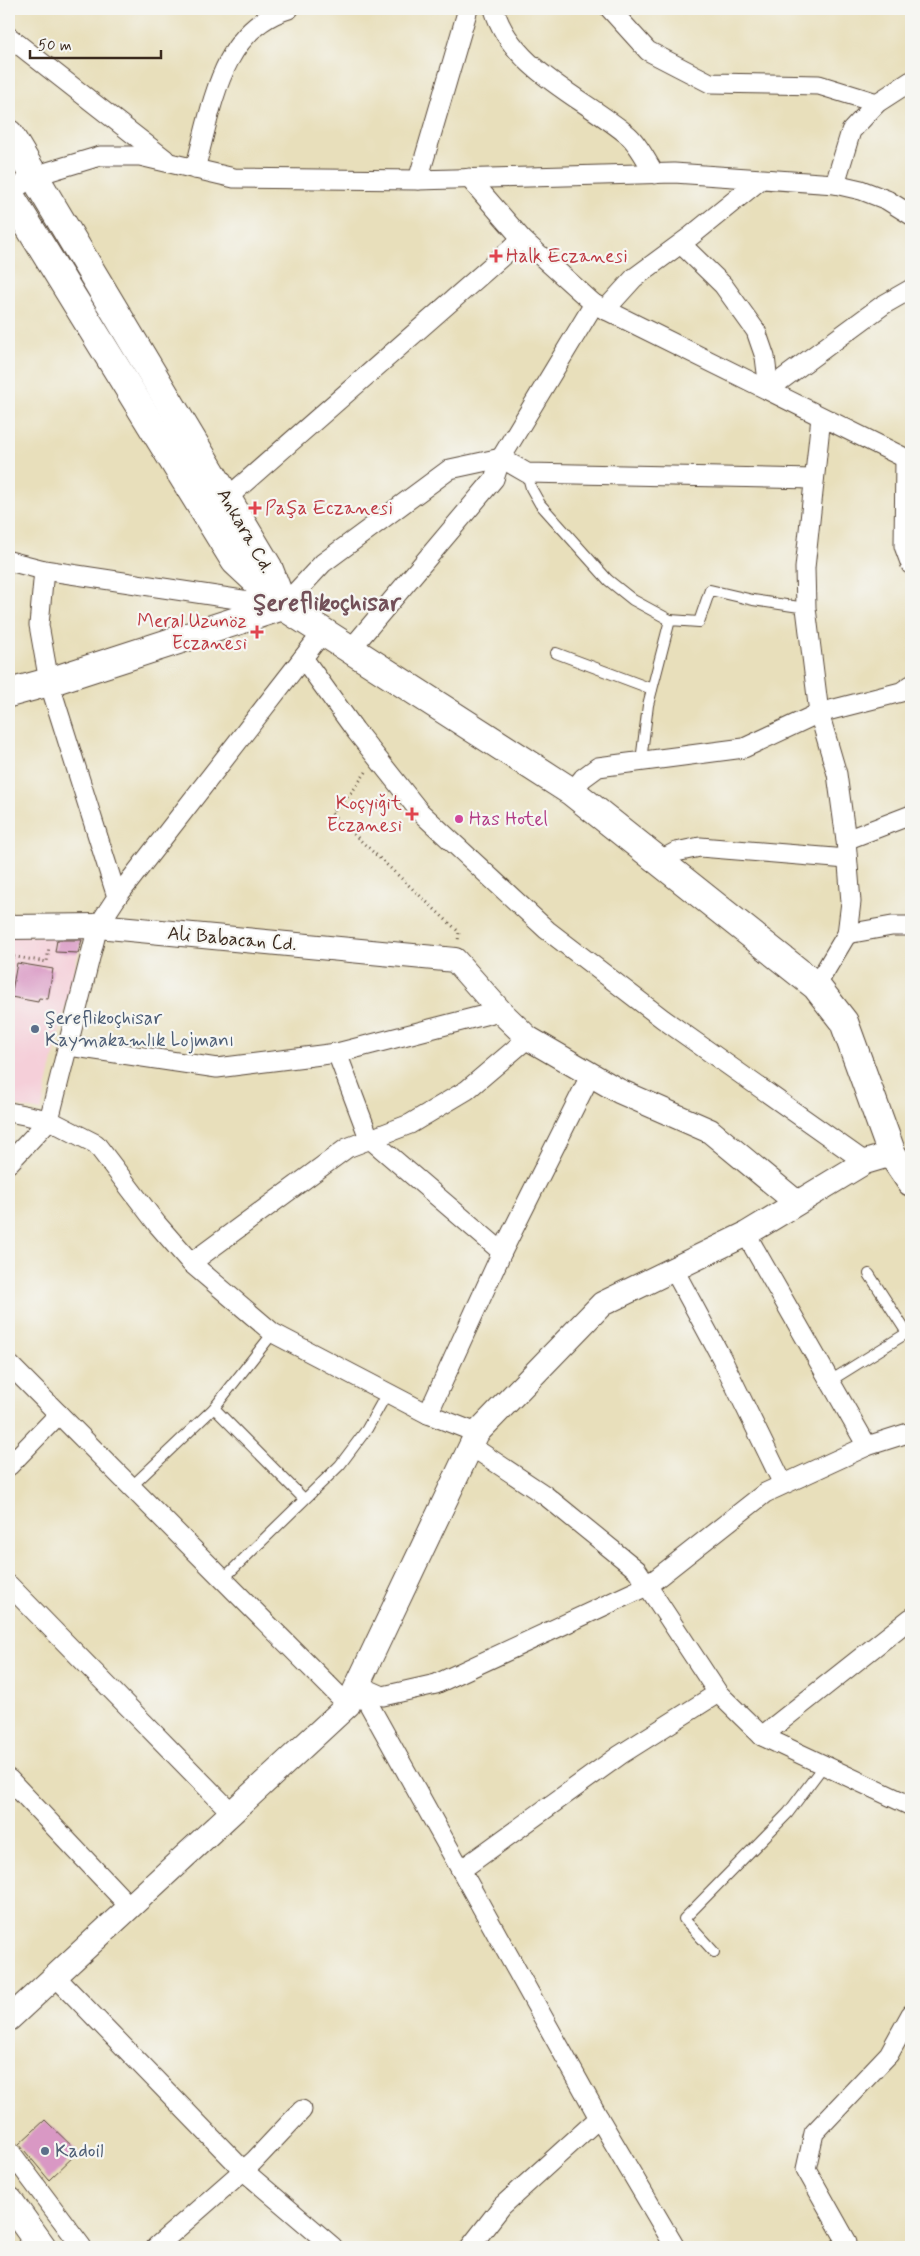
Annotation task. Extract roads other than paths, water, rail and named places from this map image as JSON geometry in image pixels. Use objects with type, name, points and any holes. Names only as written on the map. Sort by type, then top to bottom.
[{"type":"main road","name":"Ankara Cd.","points":[[9,134],[268,566],[283,606]]},
{"type":"main road","name":"Ankara Cd.","points":[[9,193],[235,561],[283,606]]},
{"type":"main road","points":[[9,693],[49,682],[283,606],[572,792],[816,986],[844,1022],[902,1153],[911,1182]]},
{"type":"main road","points":[[9,2201],[42,2247]]},
{"type":"street","points":[[195,169],[221,77],[233,51],[241,40],[261,22],[289,9]]},
{"type":"street","points":[[418,180],[468,9]]},
{"type":"street","points":[[494,9],[498,23],[524,59],[630,137],[655,174]]},
{"type":"street","points":[[610,9],[648,51],[710,83],[818,85],[878,103]]},
{"type":"street","points":[[9,37],[170,163]]},
{"type":"street","points":[[835,184],[851,131],[878,103],[911,82]]},
{"type":"street","points":[[9,193],[34,176],[100,156],[140,156],[234,178],[418,180],[655,174],[835,184],[861,190],[887,200],[911,215]]},
{"type":"street","points":[[469,178],[522,239],[599,307],[769,389],[822,417],[908,455],[904,546],[911,565]]},
{"type":"street","points":[[350,650],[494,479],[501,458],[599,307],[760,180]]},
{"type":"street","points":[[227,498],[522,239]]},
{"type":"street","points":[[681,244],[723,285],[756,330],[765,357],[769,389]]},
{"type":"street","points":[[769,389],[883,305],[911,289]]},
{"type":"street","points":[[816,986],[847,934],[851,902],[846,840],[837,774],[819,713],[806,608],[805,568],[822,417]]},
{"type":"street","points":[[9,561],[44,570],[283,606],[323,563],[450,469],[501,458],[528,473],[814,480]]},
{"type":"street","points":[[44,570],[39,624],[49,682],[117,897]]},
{"type":"street","points":[[9,1163],[49,1120],[98,926],[117,897],[323,632]]},
{"type":"street","points":[[303,658],[376,758],[420,812],[547,930],[663,1019],[865,1162]]},
{"type":"street","points":[[572,792],[582,778],[598,767],[744,748],[819,713],[901,692],[911,685]]},
{"type":"street","points":[[846,840],[911,814]]},
{"type":"street","points":[[660,861],[676,852],[700,847],[847,858]]},
{"type":"street","name":"Ali Babacan Cd.","points":[[9,927],[98,926],[455,960],[500,1011]]},
{"type":"street","points":[[847,934],[892,926],[911,926]]},
{"type":"street","points":[[69,1046],[217,1068],[337,1053],[500,1011],[528,1038],[619,1091],[710,1131],[796,1202]]},
{"type":"street","points":[[191,1263],[347,1148],[369,1138],[410,1124],[467,1090],[528,1038]]},
{"type":"street","points":[[337,1053],[369,1138],[502,1252]]},
{"type":"street","points":[[428,1414],[502,1252],[591,1074]]},
{"type":"street","points":[[9,1112],[49,1120],[96,1144],[157,1224],[191,1263],[274,1333],[474,1439],[637,1570],[718,1693],[762,1736],[911,1806]]},
{"type":"street","points":[[9,2020],[232,1813],[353,1695],[474,1439],[602,1304],[746,1234],[865,1162],[902,1153]]},
{"type":"street","points":[[746,1234],[868,1446]]},
{"type":"street","points":[[673,1268],[721,1357],[783,1484]]},
{"type":"street","points":[[9,1364],[223,1579],[353,1695],[460,1870],[599,2118],[675,2247]]},
{"type":"street","points":[[9,1466],[59,1414]]},
{"type":"street","points":[[353,1695],[383,1696],[436,1684],[647,1586],[765,1492],[868,1446],[911,1432]]},
{"type":"street","points":[[9,1585],[232,1813]]},
{"type":"street","points":[[762,1736],[911,1618]]},
{"type":"street","points":[[460,1870],[620,1755],[718,1693]]},
{"type":"street","points":[[9,1779],[130,1907]]},
{"type":"street","points":[[55,1976],[244,2171],[333,2247]]},
{"type":"street","points":[[846,2246],[806,2169],[814,2133],[889,2054],[911,2014]]},
{"type":"street","points":[[156,2247],[244,2171],[302,2110]]},
{"type":"street","points":[[470,2247],[502,2206],[599,2118]]},
{"type":"street","points":[[9,2150],[82,2247]]},
{"type":"lane","points":[[528,473],[531,488],[540,504],[608,580],[633,600],[670,620],[700,622],[710,590],[753,600],[806,608]]},
{"type":"lane","points":[[642,761],[644,725],[670,620]]},
{"type":"lane","points":[[556,653],[652,689]]},
{"type":"lane","points":[[830,1381],[908,1333],[869,1274]]},
{"type":"lane","points":[[132,1487],[214,1408],[274,1333]]},
{"type":"lane","points":[[223,1579],[340,1466],[355,1446],[387,1393]]},
{"type":"lane","points":[[214,1408],[304,1499]]},
{"type":"lane","points":[[714,1952],[684,1918],[788,1813],[824,1765]]},
{"type":"place","name":"Halk Eczanesi","points":[[496,256]]},
{"type":"place","name":"Paşa Eczanesi","points":[[255,508]]},
{"type":"place","name":"Meral Uzunöz Eczanesi","points":[[257,632]]},
{"type":"place","name":"Koçyiğit Eczanesi","points":[[412,814]]},
{"type":"place","name":"Has Hotel","points":[[459,819]]},
{"type":"place","name":"Şereflikoçhisar Kaymakamlık Lojmanı","points":[[35,1029]]},
{"type":"place","name":"Kadoil","points":[[45,2151]]},
{"type":"district","name":"Şereflikoçhisar","points":[[327,603]]}]
